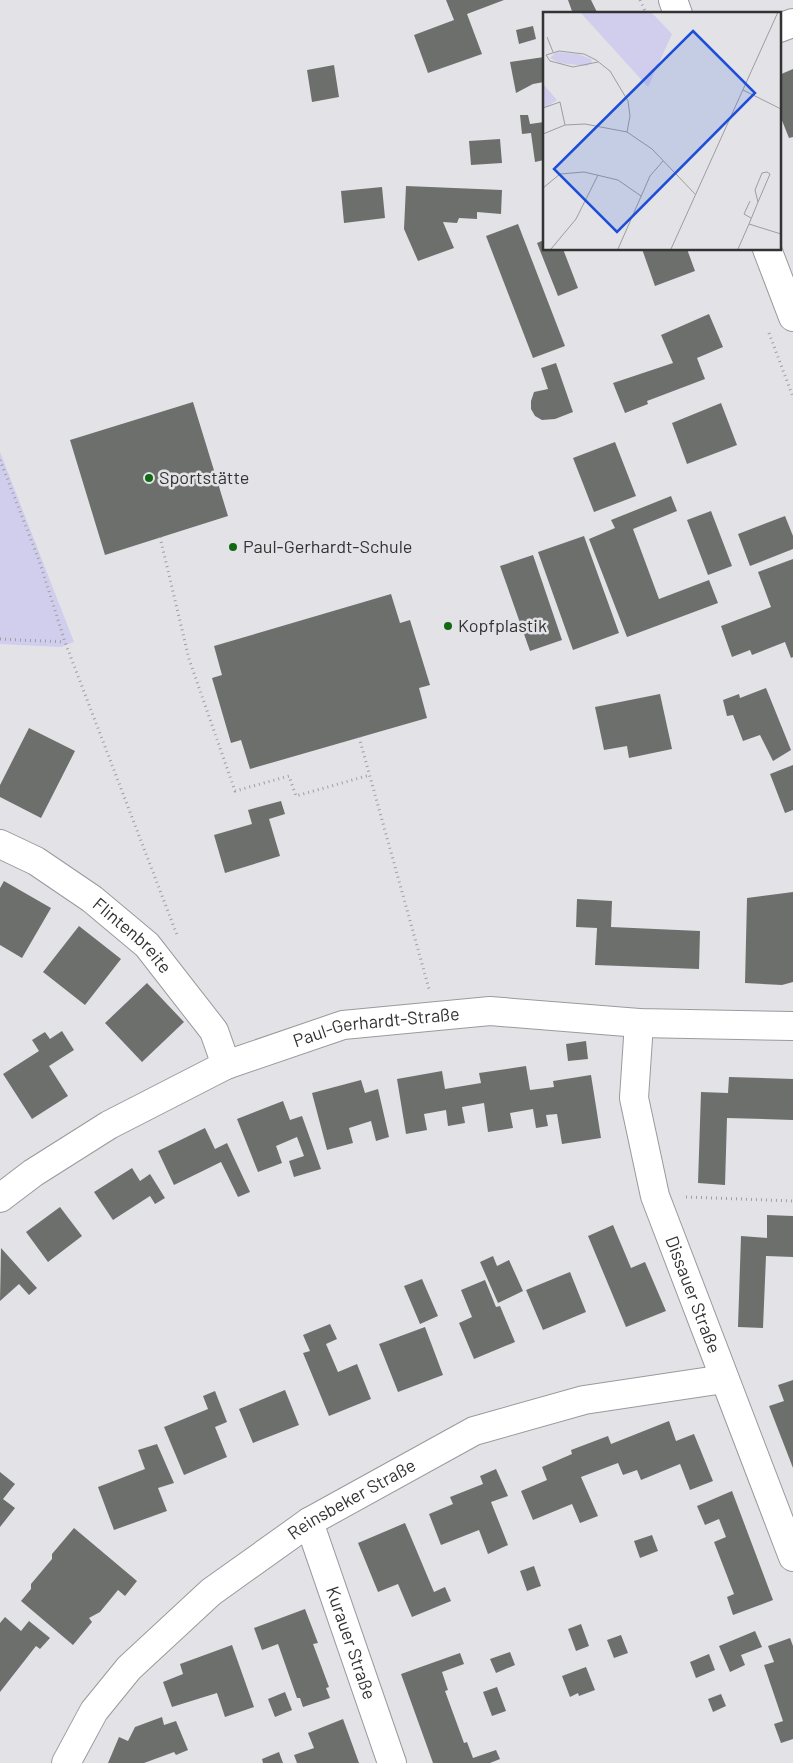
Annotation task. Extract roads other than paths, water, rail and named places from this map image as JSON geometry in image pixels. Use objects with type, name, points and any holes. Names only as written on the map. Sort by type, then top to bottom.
[{"type":"street","points":[[673,0],[677,12]]},
{"type":"street","points":[[780,28],[793,23]]},
{"type":"street","points":[[767,250],[793,317]]},
{"type":"street","name":"Flintenbreite","points":[[0,844],[36,862],[92,899],[147,945],[214,1031],[226,1065]]},
{"type":"street","name":"Paul-Gerhardt-Straße","points":[[0,1198],[33,1173],[109,1125],[226,1065],[343,1026],[490,1012],[639,1023],[793,1026]]},
{"type":"street","name":"Dissauer Straße","points":[[639,1023],[634,1098],[655,1196],[793,1557]]},
{"type":"street","name":"Reinsbeker Straße","points":[[66,1763],[94,1711],[129,1668],[210,1592],[309,1522],[474,1431],[584,1400],[724,1379]]},
{"type":"street","name":"Kurauer Straße","points":[[309,1522],[392,1763]]},
{"type":"place","name":"Sportstätte","points":[[149,478]]},
{"type":"place","name":"Paul-Gerhardt-Schule","points":[[233,547]]},
{"type":"place","name":"Kopfplastik","points":[[448,626]]}]
